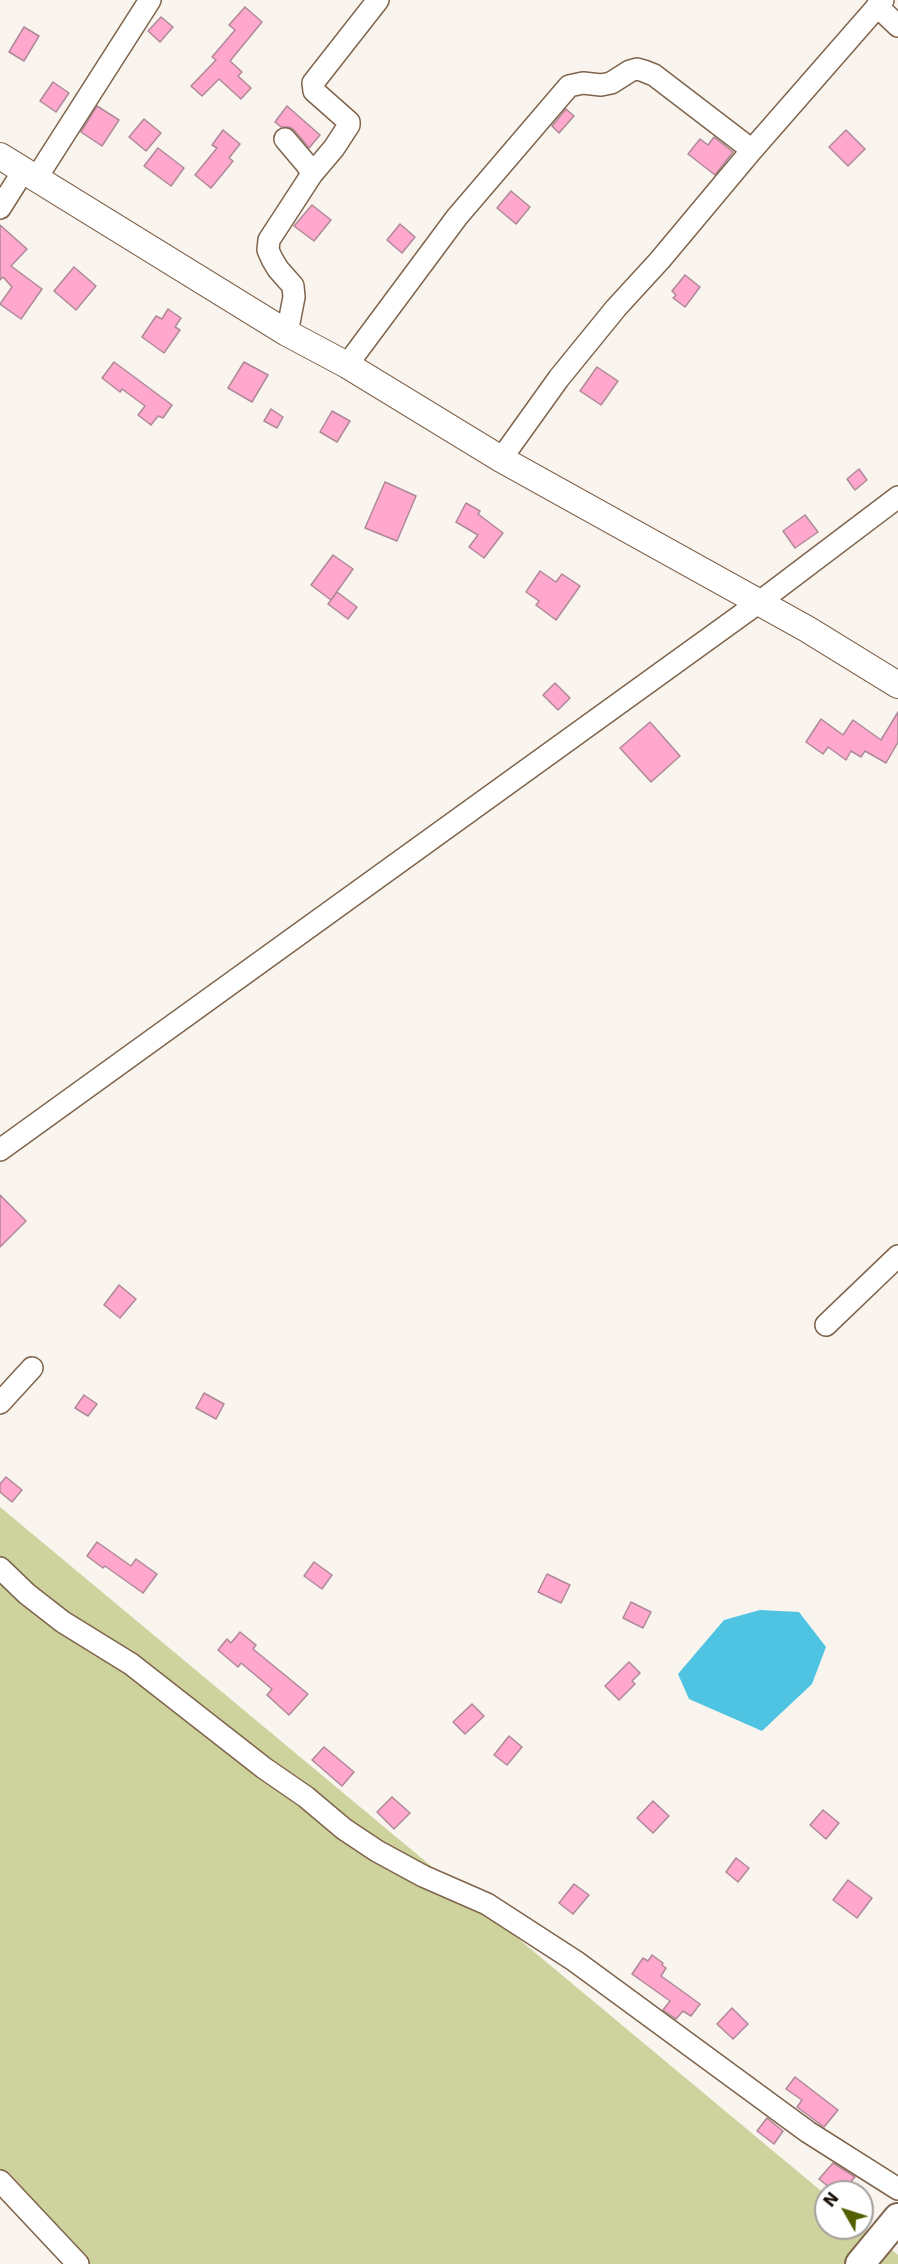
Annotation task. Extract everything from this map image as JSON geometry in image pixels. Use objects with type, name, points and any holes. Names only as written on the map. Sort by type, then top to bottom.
[{"type":"main road","points":[[860,2264],[898,2218]]},
{"type":"street","points":[[0,208],[30,173],[150,0]]},
{"type":"street","points":[[287,333],[294,297],[293,286],[272,259],[268,249],[269,240],[312,174],[334,148],[349,125],[349,122],[314,91],[314,83],[378,0]]},
{"type":"street","points":[[501,459],[559,378],[616,308],[660,260],[880,3],[898,26]]},
{"type":"street","points":[[347,365],[457,217],[568,86],[583,82],[601,85],[611,83],[630,71],[637,69],[644,71],[654,75],[752,150]]},
{"type":"street","points":[[285,138],[312,174]]},
{"type":"street","points":[[0,156],[287,333],[347,365],[501,459],[807,629],[898,685]]},
{"type":"street","points":[[0,1150],[758,603],[898,497]]},
{"type":"street","points":[[826,1325],[898,1256]]},
{"type":"street","points":[[0,1403],[32,1368]]},
{"type":"street","points":[[0,1568],[27,1594],[63,1622],[131,1664],[264,1768],[306,1797],[344,1829],[377,1851],[423,1876],[487,1904],[575,1960],[808,2133],[898,2189]]},
{"type":"street","points":[[0,2181],[78,2264]]},
{"type":"green space","points":[[0,1507],[814,2185],[814,2240],[874,2240],[874,2235],[898,2255],[898,2264],[90,2264],[0,2189]]},
{"type":"water","points":[[760,1610],[799,1612],[826,1647],[812,1684],[762,1731],[689,1699],[678,1674],[724,1620]]},
{"type":"building","points":[[245,7],[262,22],[230,61],[242,72],[238,76],[251,88],[241,99],[219,79],[202,96],[191,86],[216,60],[212,57],[235,30],[229,25]]},
{"type":"building","points":[[161,17],[173,27],[160,42],[148,31]]},
{"type":"building","points":[[24,27],[39,36],[24,61],[9,52]]},
{"type":"building","points":[[53,82],[69,93],[56,112],[40,101]]},
{"type":"building","points":[[97,106],[119,120],[102,146],[81,132]]},
{"type":"building","points":[[287,106],[320,135],[309,148],[294,130],[281,127],[275,122]]},
{"type":"building","points":[[566,109],[574,116],[559,133],[552,126]]},
{"type":"building","points":[[144,119],[161,133],[146,151],[129,137]]},
{"type":"building","points":[[223,130],[240,144],[229,158],[233,161],[211,188],[195,175],[217,148],[212,145]]},
{"type":"building","points":[[846,130],[865,149],[848,166],[829,147]]},
{"type":"building","points":[[714,137],[733,152],[715,175],[688,154],[700,139],[708,145]]},
{"type":"building","points":[[158,148],[184,168],[171,186],[144,166]]},
{"type":"building","points":[[511,191],[530,207],[516,224],[497,208]]},
{"type":"building","points":[[312,205],[331,220],[314,241],[294,226]]},
{"type":"building","points":[[400,224],[415,237],[402,253],[387,240]]},
{"type":"building","points":[[0,225],[27,249],[11,266],[42,289],[21,319],[0,304],[12,287],[3,277],[0,280]]},
{"type":"building","points":[[74,267],[96,286],[76,310],[54,291]]},
{"type":"building","points":[[685,275],[700,287],[685,307],[673,298],[676,295],[672,291]]},
{"type":"building","points":[[168,309],[181,318],[175,327],[180,330],[164,353],[142,337],[156,316],[162,319]]},
{"type":"building","points":[[114,362],[172,405],[163,418],[158,416],[151,425],[138,415],[145,406],[122,389],[120,392],[102,378]]},
{"type":"building","points":[[244,362],[268,375],[252,402],[228,388]]},
{"type":"building","points":[[597,367],[618,381],[601,405],[580,391]]},
{"type":"building","points":[[271,409],[283,417],[277,428],[264,421]]},
{"type":"building","points":[[332,411],[350,421],[337,442],[320,432]]},
{"type":"building","points":[[859,469],[867,480],[855,490],[847,479]]},
{"type":"building","points":[[385,482],[416,496],[397,541],[365,528]]},
{"type":"building","points":[[466,503],[480,511],[478,514],[503,533],[484,558],[469,547],[478,535],[456,522]]},
{"type":"building","points":[[805,515],[818,532],[795,548],[783,531]]},
{"type":"building","points":[[333,555],[353,569],[331,600],[311,585]]},
{"type":"building","points":[[540,571],[556,582],[562,574],[580,586],[556,620],[536,605],[539,601],[526,592]]},
{"type":"building","points":[[337,592],[357,607],[348,619],[328,604]]},
{"type":"building","points":[[555,683],[570,698],[558,710],[543,695]]},
{"type":"building","points":[[898,712],[898,742],[886,763],[865,751],[861,757],[851,751],[846,760],[828,747],[823,754],[806,742],[821,719],[843,735],[853,720],[881,740]]},
{"type":"building","points":[[650,722],[680,756],[651,782],[620,748]]},
{"type":"building","points":[[0,1195],[26,1221],[0,1247]]},
{"type":"building","points":[[119,1285],[136,1299],[120,1318],[104,1305]]},
{"type":"building","points":[[204,1393],[224,1404],[216,1419],[196,1408]]},
{"type":"building","points":[[84,1395],[97,1404],[88,1416],[75,1408]]},
{"type":"building","points":[[6,1477],[22,1490],[12,1502],[0,1492],[0,1484]]},
{"type":"building","points":[[97,1542],[131,1566],[136,1559],[157,1574],[143,1593],[87,1556]]},
{"type":"building","points":[[314,1562],[332,1575],[322,1589],[304,1576]]},
{"type":"building","points":[[547,1574],[570,1585],[561,1603],[538,1592]]},
{"type":"building","points":[[631,1602],[651,1612],[643,1628],[623,1618]]},
{"type":"building","points":[[240,1632],[256,1645],[253,1649],[308,1694],[289,1715],[267,1695],[272,1689],[241,1663],[238,1667],[218,1650],[227,1639],[231,1643]]},
{"type":"building","points":[[629,1662],[640,1673],[632,1681],[635,1684],[619,1700],[605,1686]]},
{"type":"building","points":[[472,1704],[484,1716],[465,1734],[453,1722]]},
{"type":"building","points":[[509,1736],[522,1747],[507,1765],[494,1755]]},
{"type":"building","points":[[324,1747],[354,1772],[342,1786],[312,1760]]},
{"type":"building","points":[[392,1797],[410,1813],[394,1829],[377,1812]]},
{"type":"building","points":[[653,1801],[669,1816],[653,1833],[637,1818]]},
{"type":"building","points":[[823,1810],[839,1823],[826,1839],[810,1825]]},
{"type":"building","points":[[736,1858],[749,1868],[738,1882],[726,1872]]},
{"type":"building","points":[[848,1880],[872,1898],[857,1918],[833,1900]]},
{"type":"building","points":[[574,1884],[589,1895],[573,1914],[559,1903]]},
{"type":"building","points":[[652,1955],[666,1968],[661,1976],[700,2004],[691,2016],[683,2011],[676,2019],[663,2010],[670,2001],[632,1974],[643,1958],[648,1961]]},
{"type":"building","points":[[732,2008],[748,2024],[733,2039],[717,2024]]},
{"type":"building","points":[[795,2077],[838,2110],[824,2127],[797,2107],[802,2100],[786,2089]]},
{"type":"building","points":[[767,2118],[783,2131],[774,2144],[757,2131]]},
{"type":"building","points":[[833,2163],[855,2177],[852,2180],[819,2179]]}]
